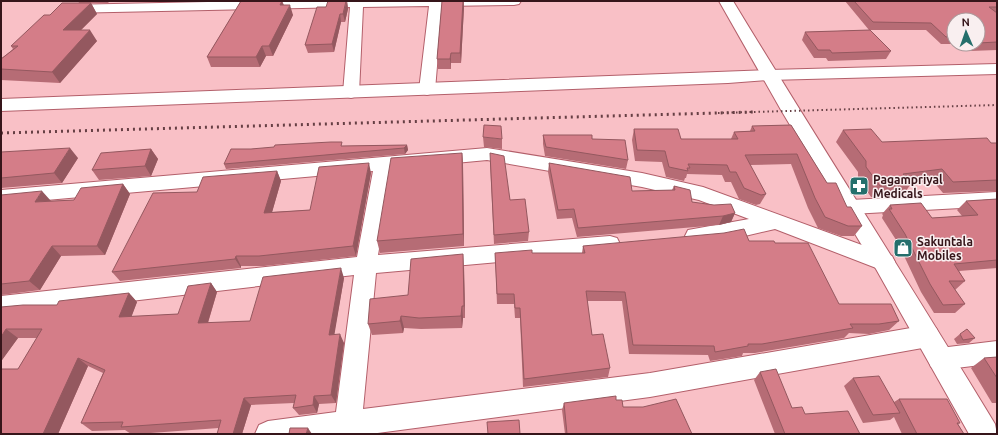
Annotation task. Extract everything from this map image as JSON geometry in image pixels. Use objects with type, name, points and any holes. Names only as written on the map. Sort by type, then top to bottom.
[{"type":"street","points":[[62,8],[303,3],[356,4],[514,1]]},
{"type":"street","points":[[726,1],[769,75],[884,262],[985,434]]},
{"type":"street","points":[[427,90],[436,3]]},
{"type":"street","points":[[351,93],[356,4]]},
{"type":"street","points":[[1,105],[351,93],[728,78],[769,75],[997,69]]},
{"type":"street","points":[[1,197],[487,154],[642,180],[703,194],[884,262]]},
{"type":"street","points":[[348,423],[366,264],[384,164]]},
{"type":"street","points":[[851,207],[997,200]]},
{"type":"street","points":[[672,238],[718,234],[777,221]]},
{"type":"street","points":[[1,306],[366,264],[626,243]]},
{"type":"street","points":[[268,434],[650,385],[928,336]]},
{"type":"street","points":[[940,359],[997,352]]},
{"type":"building","points":[[241,1],[282,1],[280,5],[290,5],[269,46],[262,46],[256,57],[207,57]]},
{"type":"building","points":[[328,1],[346,1],[343,14],[340,14],[332,44],[305,45],[317,7],[326,7]]},
{"type":"building","points":[[442,1],[463,1],[460,53],[451,53],[450,59],[437,59]]},
{"type":"building","points":[[854,1],[997,1],[997,7],[989,7],[997,13],[997,42],[986,43],[986,12],[946,12],[946,37],[931,23],[873,22]]},
{"type":"building","points":[[62,3],[91,3],[63,30],[90,30],[52,72],[1,69],[1,59],[18,46],[11,46],[44,15],[50,15]]},
{"type":"building","points":[[870,30],[891,51],[832,53],[830,50],[818,50],[805,32]]},
{"type":"building","points":[[484,125],[501,126],[502,139],[483,137]]},
{"type":"building","points":[[791,125],[827,183],[836,183],[847,207],[851,207],[862,226],[848,226],[825,217],[815,198],[797,154],[745,155],[766,194],[761,195],[744,188],[736,172],[730,172],[727,165],[688,164],[690,168],[687,168],[688,171],[669,167],[665,151],[637,150],[634,129],[678,129],[681,139],[738,139],[734,132],[755,131],[752,126]]},
{"type":"building","points":[[871,129],[882,142],[987,138],[991,143],[997,143],[997,180],[953,182],[942,169],[903,174],[911,184],[880,186],[866,167],[866,161],[843,130]]},
{"type":"building","points":[[543,135],[592,135],[592,139],[625,140],[628,160],[546,147]]},
{"type":"building","points":[[342,142],[341,146],[407,145],[404,148],[224,164],[231,149],[251,149],[274,147],[275,145]]},
{"type":"building","points":[[70,148],[54,173],[1,178],[1,152]]},
{"type":"building","points":[[151,149],[145,166],[92,170],[101,153]]},
{"type":"building","points":[[462,153],[463,234],[377,241],[391,158]]},
{"type":"building","points":[[490,153],[504,156],[510,200],[525,199],[529,232],[494,235]]},
{"type":"building","points":[[369,163],[353,246],[259,256],[236,256],[235,259],[112,272],[153,193],[197,192],[203,177],[277,171],[264,213],[310,210],[319,167]]},
{"type":"building","points":[[549,163],[630,177],[632,191],[675,190],[674,186],[690,190],[692,202],[714,205],[731,204],[735,213],[723,216],[578,228],[574,209],[558,210]]},
{"type":"building","points":[[123,184],[97,246],[52,246],[29,281],[1,284],[1,195],[42,191],[35,202],[74,200],[81,188]]},
{"type":"building","points":[[997,199],[997,260],[954,264],[965,281],[949,281],[965,304],[943,305],[930,284],[905,234],[889,209],[892,209],[890,205],[921,203],[932,218],[978,215],[966,201]]},
{"type":"building","points":[[744,229],[749,241],[808,243],[839,304],[891,304],[899,321],[879,324],[850,324],[853,328],[762,344],[748,344],[748,346],[715,352],[714,346],[633,345],[625,292],[586,291],[592,335],[603,334],[610,368],[524,379],[520,308],[515,308],[514,294],[497,294],[495,253],[532,250],[532,253],[585,253],[583,246],[724,233]]},
{"type":"building","points":[[463,254],[464,306],[462,306],[461,316],[419,318],[401,316],[400,321],[368,324],[370,299],[408,295],[411,259]]},
{"type":"building","points":[[341,268],[329,335],[340,334],[331,395],[314,396],[313,405],[293,408],[296,395],[244,398],[233,434],[217,434],[221,420],[121,427],[123,422],[81,423],[105,370],[78,358],[43,434],[1,434],[1,369],[18,369],[42,329],[6,329],[1,337],[1,307],[23,305],[57,305],[59,301],[129,293],[119,317],[178,314],[188,286],[211,283],[198,323],[250,321],[263,277]]},
{"type":"building","points":[[967,329],[975,338],[963,340],[960,334]]},
{"type":"building","points":[[997,357],[997,378],[984,358]]},
{"type":"building","points":[[776,369],[792,408],[802,407],[805,414],[848,411],[860,434],[785,434],[760,372]]},
{"type":"building","points":[[879,376],[900,413],[873,415],[853,378]]},
{"type":"building","points":[[616,396],[616,400],[622,400],[623,407],[643,407],[676,399],[692,434],[567,434],[564,403]]},
{"type":"building","points":[[899,399],[947,399],[960,423],[957,423],[964,434],[917,434]]},
{"type":"building","points":[[519,420],[520,434],[488,434],[487,422]]},
{"type":"building","points":[[290,428],[308,428],[306,434],[289,434]]},
{"type":"railway","points":[[748,112],[997,105]]},
{"type":"railway","points":[[1,133],[748,112]]},
{"type":"railway","points":[[718,113],[748,112]]},
{"type":"railway","points":[[748,112],[753,112]]},
{"type":"place","name":"Pagampriyal Medicals","points":[[859,186]]},
{"type":"place","name":"Sakuntala Mobiles","points":[[903,248]]}]
